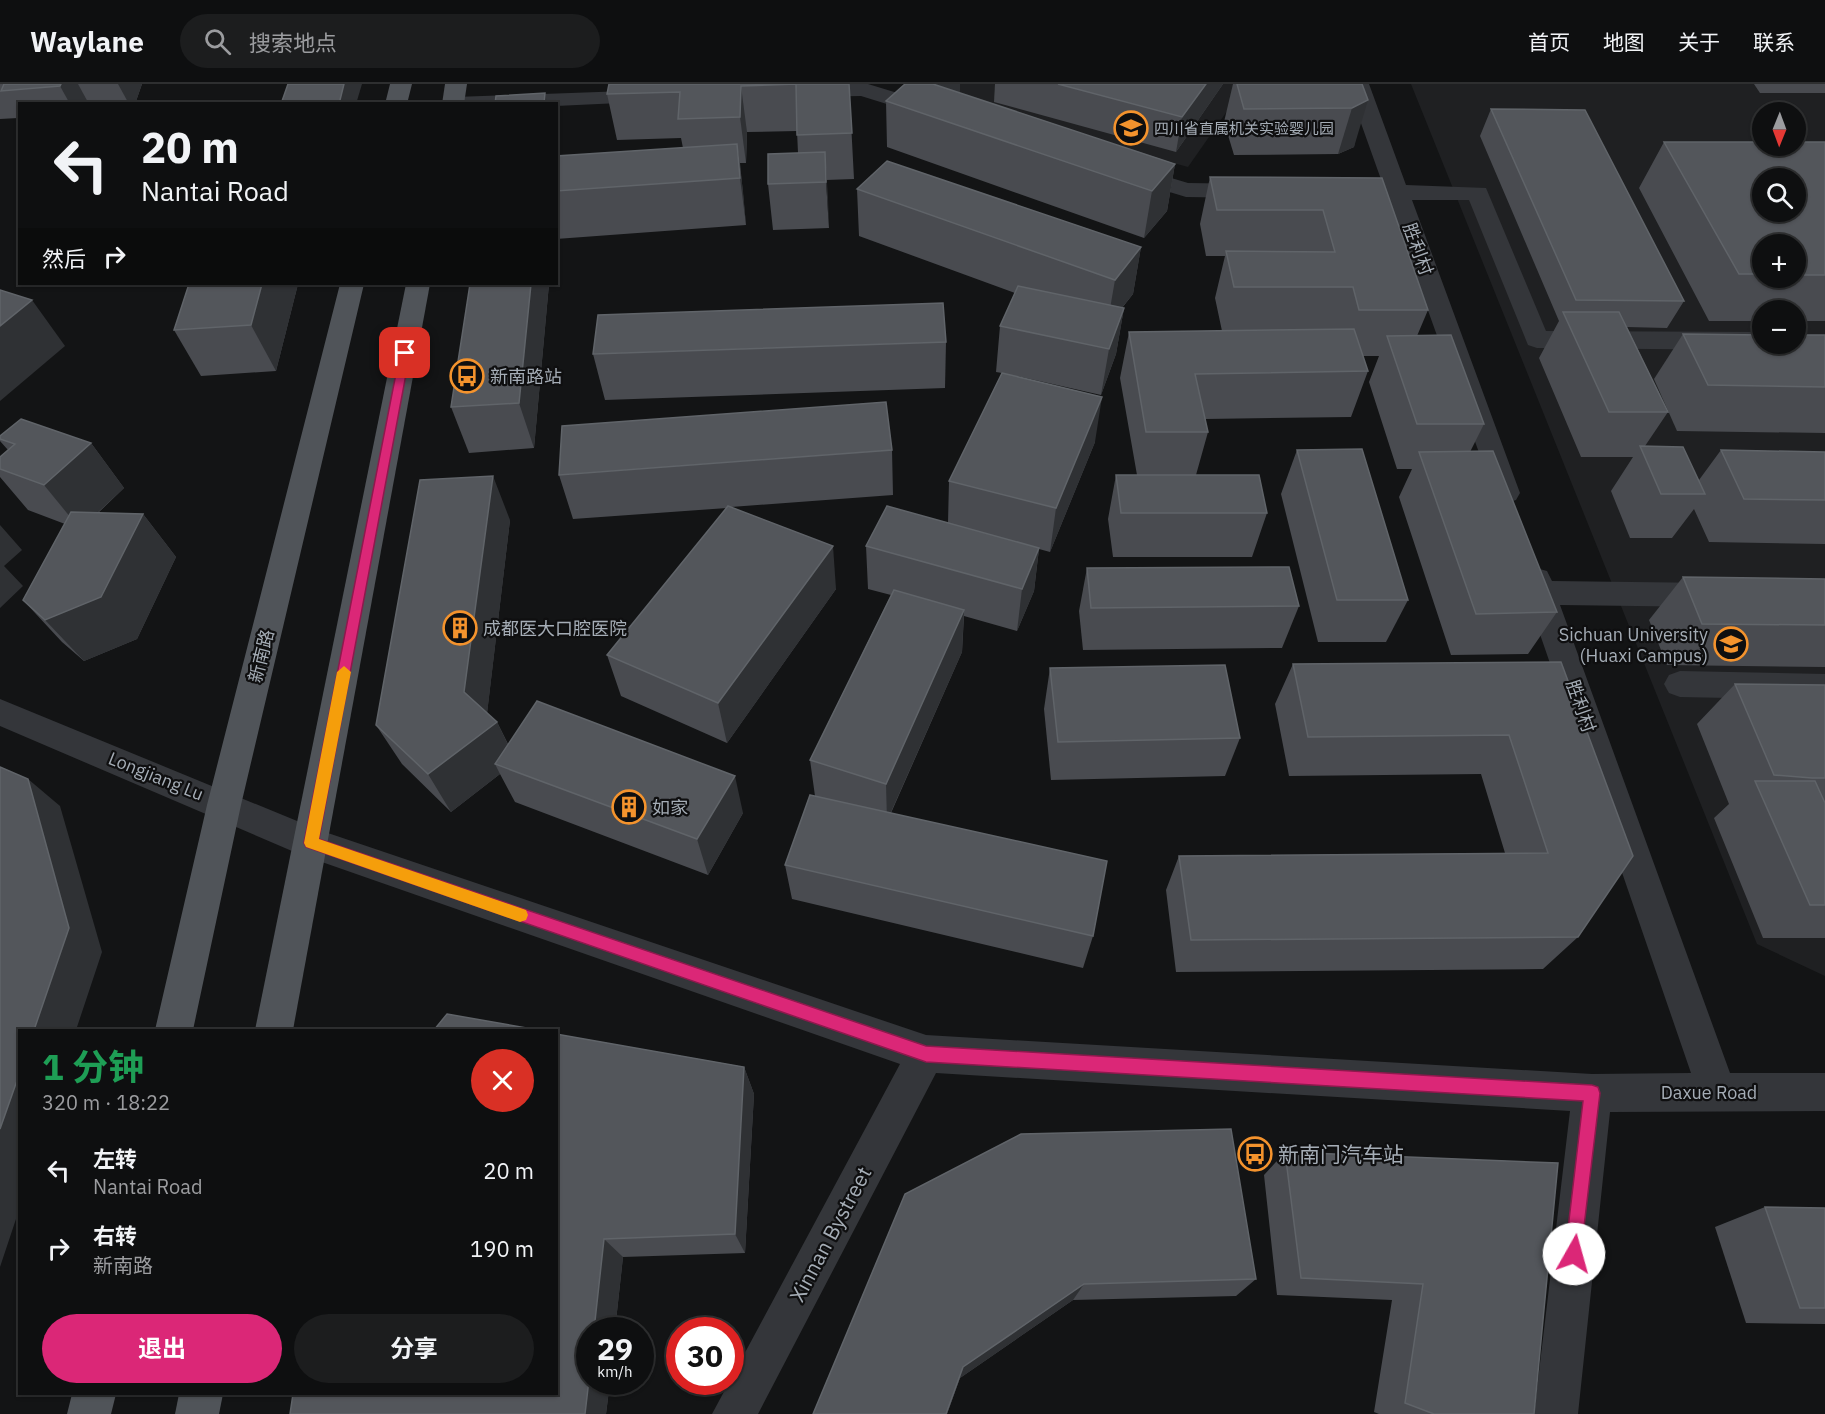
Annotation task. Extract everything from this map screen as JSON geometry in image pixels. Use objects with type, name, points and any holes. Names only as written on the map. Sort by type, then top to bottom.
[{"type":"main road","points":[[396,102],[401,84]]},
{"type":"main road","points":[[454,102],[456,84]]},
{"type":"main road","name":"新南路","points":[[174,1029],[224,805],[352,285]]},
{"type":"main road","points":[[274,1029],[418,285]]},
{"type":"main road","points":[[89,1414],[94,1395]]},
{"type":"main road","points":[[197,1414],[201,1395]]},
{"type":"street","name":"胜利村","points":[[1358,84],[1515,520]]},
{"type":"street","points":[[778,92],[862,89],[952,117]]},
{"type":"street","points":[[508,102],[670,96]]},
{"type":"street","points":[[1108,166],[1186,190],[1269,191]]},
{"type":"street","points":[[1327,192],[1478,193],[1537,339],[1752,341]]},
{"type":"street","name":"胜利村","points":[[1526,551],[1717,1092]]},
{"type":"street","points":[[1541,593],[1742,595]]},
{"type":"street","points":[[1680,684],[1825,687]]},
{"type":"street","name":"Longjiang Lu","points":[[0,712],[311,843],[926,1054]]},
{"type":"street","name":"Daxue Road","points":[[926,1054],[1592,1093],[1825,1092]]},
{"type":"street","name":"Xinnan Bystreet","points":[[734,1414],[926,1054]]},
{"type":"street","points":[[1556,1414],[1592,1093]]},
{"type":"shaded area","name":"四川省直属机关实验婴儿园","points":[[904,84],[1246,84],[1188,167],[906,89]]},
{"type":"shaded area","name":"Sichuan University (Huaxi Campus)","points":[[1411,84],[1825,84],[1825,976],[1757,944]]},
{"type":"building","points":[[4,84],[61,84],[60,86],[1,91]]},
{"type":"building","points":[[288,84],[344,84],[340,102],[282,102]]},
{"type":"building","points":[[609,84],[796,84],[741,86],[740,117],[678,119],[680,92],[607,94]]},
{"type":"building","points":[[796,84],[849,84],[852,133],[797,135]]},
{"type":"building","points":[[905,84],[933,84],[1175,164],[1152,191],[886,101]]},
{"type":"building","points":[[1058,84],[1206,84],[1182,117]]},
{"type":"building","points":[[1237,84],[1362,84],[1368,100],[1352,108],[1244,109]]},
{"type":"building","points":[[545,93],[544,102],[495,102],[496,96]]},
{"type":"building","points":[[1491,109],[1585,110],[1684,301],[1576,300]]},
{"type":"building","points":[[1664,142],[1752,142],[1752,156],[1806,156],[1806,142],[1825,142],[1825,275],[1806,275],[1806,234],[1752,234],[1752,274],[1739,274]]},
{"type":"building","points":[[737,144],[740,178],[558,191],[558,156]]},
{"type":"building","points":[[825,152],[826,182],[768,184],[768,154]]},
{"type":"building","points":[[887,161],[1141,247],[1115,280],[857,189]]},
{"type":"building","points":[[1210,177],[1382,178],[1428,310],[1359,310],[1353,287],[1234,287],[1226,251],[1335,252],[1323,210],[1217,210]]},
{"type":"building","points":[[189,285],[262,285],[251,325],[174,330]]},
{"type":"building","points":[[470,285],[531,285],[519,403],[451,407]]},
{"type":"building","points":[[1018,286],[1124,308],[1109,349],[1000,326]]},
{"type":"building","points":[[0,290],[32,300],[0,326]]},
{"type":"building","points":[[943,303],[946,342],[593,354],[598,315]]},
{"type":"building","points":[[1563,312],[1619,312],[1668,412],[1609,412]]},
{"type":"building","points":[[1354,329],[1368,371],[1195,374],[1208,432],[1146,432],[1129,332]]},
{"type":"building","points":[[1683,334],[1752,335],[1752,354],[1806,354],[1806,335],[1825,335],[1825,387],[1708,385]]},
{"type":"building","points":[[1451,335],[1484,424],[1417,424],[1387,336]]},
{"type":"building","points":[[1002,373],[1102,397],[1056,508],[949,481]]},
{"type":"building","points":[[886,402],[892,450],[559,475],[562,426]]},
{"type":"building","points":[[21,419],[91,443],[44,485],[0,469],[0,457],[15,444],[0,439],[0,436]]},
{"type":"building","points":[[1640,446],[1683,447],[1705,494],[1661,494]]},
{"type":"building","points":[[1362,449],[1408,600],[1337,600],[1297,450]]},
{"type":"building","points":[[1721,450],[1825,452],[1825,500],[1744,499]]},
{"type":"building","points":[[1493,451],[1557,612],[1476,614],[1419,452]]},
{"type":"building","points":[[1116,475],[1259,475],[1267,513],[1121,513]]},
{"type":"building","points":[[493,476],[464,692],[497,722],[428,774],[376,725],[420,480]]},
{"type":"building","points":[[728,506],[833,546],[718,703],[607,655]]},
{"type":"building","points":[[887,506],[1039,548],[1022,589],[866,546]]},
{"type":"building","points":[[71,512],[143,514],[101,597],[45,620],[23,600]]},
{"type":"building","points":[[1289,567],[1299,606],[1091,608],[1087,568]]},
{"type":"building","points":[[1683,577],[1825,579],[1825,625],[1702,624]]},
{"type":"building","points":[[894,590],[964,610],[886,784],[810,760]]},
{"type":"building","points":[[1561,662],[1633,856],[1578,937],[1191,940],[1179,856],[1548,853],[1509,735],[1308,737],[1293,664]]},
{"type":"building","points":[[1225,665],[1240,738],[1058,742],[1050,668]]},
{"type":"building","points":[[1735,684],[1825,685],[1825,778],[1774,775]]},
{"type":"building","points":[[537,701],[735,776],[697,839],[495,764]]},
{"type":"building","points":[[0,767],[28,779],[69,928],[34,1029],[18,1029],[18,1078],[0,1129]]},
{"type":"building","points":[[1755,781],[1815,781],[1825,803],[1825,905],[1810,905]]},
{"type":"building","points":[[810,795],[1107,861],[1093,936],[785,865]]},
{"type":"building","points":[[447,1014],[532,1029],[435,1029]]},
{"type":"building","points":[[558,1034],[744,1067],[735,1234],[604,1239],[595,1317],[576,1317],[576,1395],[587,1395],[585,1414],[290,1414],[293,1395],[558,1395]]},
{"type":"building","points":[[1231,1129],[1256,1279],[1084,1284],[963,1367],[946,1414],[813,1414],[905,1194],[1021,1134]]},
{"type":"building","points":[[1285,1152],[1558,1163],[1534,1414],[1434,1414],[1405,1403],[1423,1284],[1301,1278]]},
{"type":"building","points":[[1765,1207],[1825,1208],[1825,1308],[1800,1308]]},
{"type":"slow traffic","points":[[344,672],[311,843],[520,915]]},
{"type":"place","name":"四川省直属机关实验婴儿园","points":[[1131,128]]},
{"type":"place","name":"新南路站","points":[[467,376]]},
{"type":"place","name":"成都医大口腔医院","points":[[460,628]]},
{"type":"place","name":"Sichuan University (Huaxi Campus)","points":[[1731,644]]},
{"type":"place","name":"如家","points":[[629,807]]},
{"type":"place","name":"新南门汽车站","points":[[1255,1154]]},
{"type":"route","points":[[405,353],[311,843],[926,1054],[1592,1093],[1574,1254]]}]
